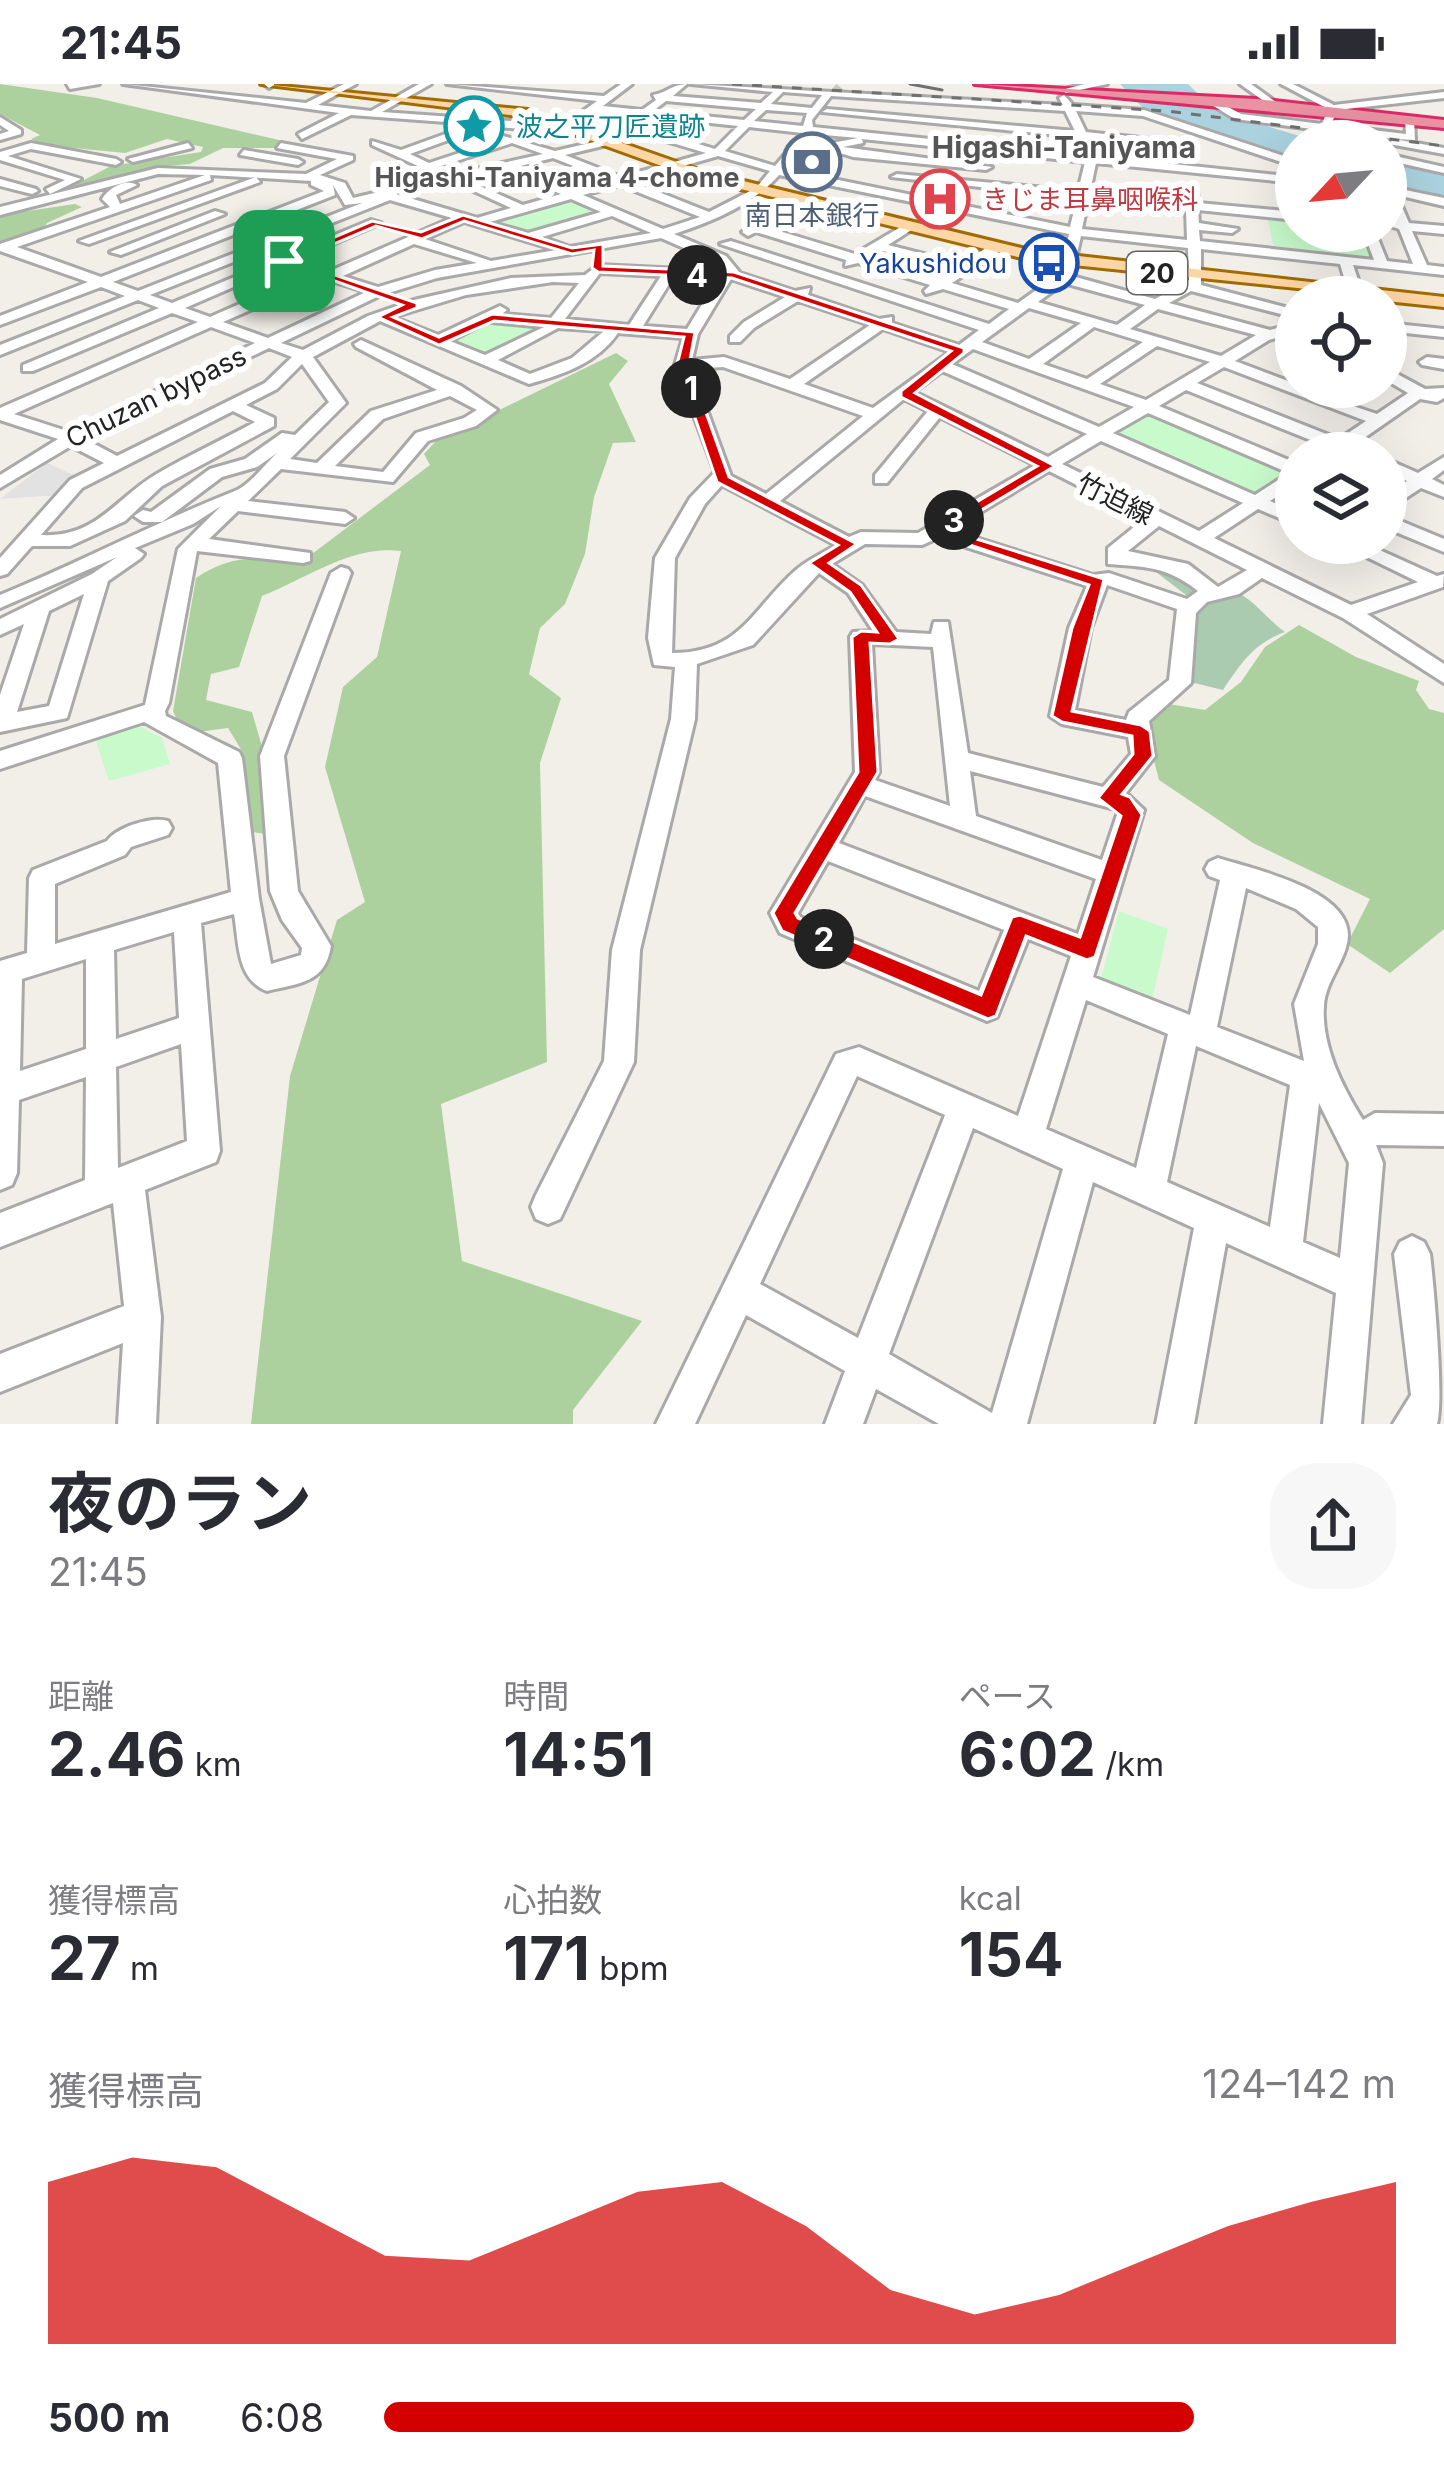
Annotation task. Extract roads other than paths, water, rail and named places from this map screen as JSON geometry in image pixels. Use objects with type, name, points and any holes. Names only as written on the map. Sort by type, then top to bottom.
[{"type":"highway","points":[[982,84],[1017,94],[1205,99],[1310,120]]},
{"type":"highway","points":[[1407,126],[1444,124]]},
{"type":"main road","name":"20","points":[[272,85],[495,109],[565,125],[711,178],[957,238],[1068,271],[1275,288]]},
{"type":"main road","name":"20","points":[[1407,299],[1444,302]]},
{"type":"street","points":[[70,86],[94,84]]},
{"type":"street","points":[[128,84],[474,126],[630,126],[737,160],[833,183],[1077,232],[1444,271]]},
{"type":"street","points":[[191,92],[209,84]]},
{"type":"street","points":[[251,84],[272,85]]},
{"type":"street","points":[[304,107],[350,84]]},
{"type":"street","points":[[370,114],[426,84]]},
{"type":"street","points":[[452,84],[528,87],[566,94],[620,92]]},
{"type":"street","points":[[0,353],[340,213],[452,178],[607,142],[682,84]]},
{"type":"street","points":[[696,84],[764,106],[821,111],[873,112],[1017,94],[1041,106]]},
{"type":"street","points":[[762,84],[942,104]]},
{"type":"street","points":[[902,84],[942,104],[963,124],[1081,134],[1142,133]]},
{"type":"street","points":[[832,147],[853,154],[876,147],[982,84]]},
{"type":"street","points":[[1041,106],[1102,84]]},
{"type":"street","points":[[1245,84],[1273,109]]},
{"type":"street","points":[[1286,84],[1300,91],[1323,120]]},
{"type":"street","points":[[251,100],[272,85]]},
{"type":"street","points":[[592,86],[620,92]]},
{"type":"street","points":[[1400,86],[1441,97]]},
{"type":"street","points":[[400,154],[474,126],[528,87]]},
{"type":"street","points":[[137,99],[163,89]]},
{"type":"street","points":[[806,128],[839,89]]},
{"type":"street","points":[[806,128],[839,89]]},
{"type":"street","points":[[0,414],[326,268],[470,220],[717,153],[780,90]]},
{"type":"street","points":[[648,96],[917,90]]},
{"type":"street","points":[[1260,93],[1300,91]]},
{"type":"street","points":[[428,166],[565,125],[620,92]]},
{"type":"street","points":[[551,104],[566,94]]},
{"type":"street","points":[[673,141],[723,94],[742,96]]},
{"type":"street","points":[[920,110],[1017,94]]},
{"type":"street","points":[[957,238],[1017,94]]},
{"type":"street","points":[[1062,95],[1142,109],[1124,94]]},
{"type":"street","points":[[1062,95],[1148,114],[1275,167]]},
{"type":"street","points":[[768,501],[875,414],[1068,271],[1092,161],[1062,95]]},
{"type":"street","points":[[852,132],[890,97]]},
{"type":"street","points":[[1347,120],[1441,97]]},
{"type":"street","points":[[217,109],[213,106],[234,98]]},
{"type":"street","points":[[1205,99],[1239,117],[1275,120]]},
{"type":"street","points":[[260,115],[289,105]]},
{"type":"street","points":[[1037,154],[1041,106]]},
{"type":"street","points":[[594,108],[742,127]]},
{"type":"street","points":[[1220,110],[1273,109]]},
{"type":"street","points":[[1121,111],[1142,133]]},
{"type":"street","points":[[302,136],[349,112]]},
{"type":"street","points":[[431,119],[378,141],[522,209]]},
{"type":"street","points":[[0,120],[17,132],[0,137]]},
{"type":"street","points":[[1103,123],[1172,137],[1190,147],[1275,167]]},
{"type":"street","points":[[950,146],[963,124]]},
{"type":"street","points":[[474,126],[704,214]]},
{"type":"street","points":[[1410,126],[1444,136]]},
{"type":"street","points":[[687,127],[852,132],[907,159],[986,166]]},
{"type":"street","name":"Chuzan bypass","points":[[0,472],[375,290],[486,262],[697,223],[756,189],[764,165],[806,128],[809,132],[791,154],[764,165]]},
{"type":"street","points":[[1133,238],[1142,133]]},
{"type":"street","points":[[1190,147],[1208,136]]},
{"type":"street","points":[[874,218],[916,143]]},
{"type":"street","points":[[791,154],[916,143],[1190,170],[1261,164]]},
{"type":"street","points":[[1407,143],[1444,151]]},
{"type":"street","points":[[0,156],[31,146],[116,162]]},
{"type":"street","points":[[0,204],[116,162],[188,146]]},
{"type":"street","points":[[281,146],[329,161]]},
{"type":"street","points":[[308,177],[355,146]]},
{"type":"street","points":[[1190,147],[1192,281]]},
{"type":"street","points":[[244,152],[329,161]]},
{"type":"street","points":[[0,172],[61,153]]},
{"type":"street","points":[[833,183],[853,154]]},
{"type":"street","points":[[0,156],[73,180]]},
{"type":"street","points":[[1407,158],[1441,167]]},
{"type":"street","points":[[201,161],[212,175]]},
{"type":"street","points":[[1261,164],[1271,253]]},
{"type":"street","points":[[711,178],[764,165]]},
{"type":"street","points":[[505,166],[722,259],[729,276]]},
{"type":"street","points":[[1407,184],[1441,167]]},
{"type":"street","points":[[0,204],[146,173],[264,177],[320,184],[349,202],[389,196],[567,249]]},
{"type":"street","points":[[3,248],[212,175]]},
{"type":"street","points":[[118,208],[108,199],[111,193],[133,184],[212,175],[308,177],[335,182],[337,193]]},
{"type":"street","points":[[116,252],[209,208],[231,189],[264,177]]},
{"type":"street","points":[[897,177],[1275,214]]},
{"type":"street","points":[[0,204],[73,180]]},
{"type":"street","points":[[1088,180],[1105,181]]},
{"type":"street","points":[[0,182],[32,191]]},
{"type":"street","points":[[1173,188],[1191,189]]},
{"type":"street","points":[[231,189],[252,195]]},
{"type":"street","name":"Chuzan bypass","points":[[661,233],[756,189]]},
{"type":"street","points":[[173,190],[252,224]]},
{"type":"street","points":[[1021,222],[1030,190]]},
{"type":"street","points":[[1407,192],[1444,201]]},
{"type":"street","points":[[0,321],[337,193]]},
{"type":"street","points":[[274,201],[295,207]]},
{"type":"street","points":[[710,254],[803,201]]},
{"type":"street","points":[[85,241],[187,205],[209,208]]},
{"type":"street","points":[[165,224],[209,208]]},
{"type":"street","points":[[530,237],[613,212]]},
{"type":"street","points":[[340,213],[486,262]]},
{"type":"street","points":[[28,368],[292,264],[375,223]]},
{"type":"street","points":[[735,339],[909,226]]},
{"type":"street","points":[[1192,226],[1232,230]]},
{"type":"street","points":[[1407,226],[1444,230]]},
{"type":"street","points":[[755,228],[1275,379]]},
{"type":"street","points":[[55,230],[149,263]]},
{"type":"street","points":[[1407,231],[1422,268]]},
{"type":"street","points":[[214,238],[292,264],[326,268],[413,305]]},
{"type":"street","points":[[484,361],[556,323],[594,274],[599,244]]},
{"type":"street","points":[[726,244],[990,329]]},
{"type":"street","points":[[877,246],[964,268]]},
{"type":"street","points":[[3,248],[304,356],[338,403],[196,540],[185,558],[162,688],[152,711],[155,721],[230,758],[245,898],[258,970],[267,978],[314,962],[317,946],[292,912],[284,891],[272,756],[341,573]]},
{"type":"street","points":[[791,386],[995,248]]},
{"type":"street","points":[[1377,252],[1382,264]]},
{"type":"street","points":[[0,267],[30,256]]},
{"type":"street","points":[[1346,260],[1351,276]]},
{"type":"street","points":[[1068,271],[1157,304],[1271,335]]},
{"type":"street","points":[[634,329],[670,272]]},
{"type":"street","points":[[0,569],[76,484],[271,386],[304,356],[435,296],[554,276],[670,272],[729,276],[1031,365],[1147,407],[1275,463]]},
{"type":"street","points":[[729,276],[691,334],[683,365],[722,478],[697,502],[661,574],[662,660],[686,660],[745,640],[773,604],[818,563],[850,544],[876,536],[918,540],[1275,334]]},
{"type":"street","points":[[439,341],[492,317],[525,280]]},
{"type":"street","points":[[1119,331],[1192,281]]},
{"type":"street","points":[[1192,281],[1275,307]]},
{"type":"street","points":[[0,296],[32,309]]},
{"type":"street","points":[[383,317],[534,378],[602,348],[614,328]]},
{"type":"street","points":[[492,317],[691,334]]},
{"type":"street","points":[[1031,365],[1091,323]]},
{"type":"street","points":[[1407,329],[1444,333]]},
{"type":"street","points":[[1088,386],[1154,341]]},
{"type":"street","points":[[278,463],[387,478],[422,437],[470,422],[489,410],[361,344]]},
{"type":"street","points":[[0,353],[66,385]]},
{"type":"street","points":[[683,365],[724,362],[875,414]]},
{"type":"street","points":[[940,365],[1275,509]]},
{"type":"street","points":[[1186,384],[1296,432]]},
{"type":"street","points":[[1407,385],[1444,406]]},
{"type":"street","points":[[321,469],[377,415],[455,389]]},
{"type":"street","points":[[1360,432],[1420,393],[1444,393]]},
{"type":"street","name":"竹迫線","points":[[906,394],[1350,613],[1415,652],[1444,676]]},
{"type":"street","points":[[26,541],[63,542],[123,513],[156,482],[268,422],[233,405]]},
{"type":"street","points":[[1349,408],[1378,420]]},
{"type":"street","points":[[881,478],[937,411]]},
{"type":"street","points":[[0,414],[66,436],[117,463]]},
{"type":"street","points":[[123,513],[155,518],[216,473],[251,463],[292,434],[308,435]]},
{"type":"street","name":"Chuzan bypass","points":[[0,483],[66,436]]},
{"type":"street","points":[[1407,490],[1444,462]]},
{"type":"street","points":[[1407,472],[1444,492]]},
{"type":"street","points":[[722,478],[850,544]]},
{"type":"street","points":[[1199,540],[1275,488]]},
{"type":"street","points":[[0,602],[70,574],[120,544],[178,523],[223,497],[345,518]]},
{"type":"street","points":[[1156,519],[1115,552],[1181,568],[1215,594]]},
{"type":"street","points":[[1407,530],[1444,546]]},
{"type":"street","points":[[936,531],[1191,608]]},
{"type":"street","points":[[0,628],[99,578],[146,548],[183,536],[303,557]]},
{"type":"street","points":[[1121,556],[1099,574],[1080,628],[1062,716],[1141,731]]},
{"type":"street","points":[[818,563],[856,589],[890,639]]},
{"type":"street","points":[[1399,564],[1440,581]]},
{"type":"street","points":[[1108,798],[1143,756],[1137,718],[1180,683],[1191,608],[1200,597],[1232,590],[1260,570]]},
{"type":"street","points":[[1,724],[59,712],[99,578]]},
{"type":"street","points":[[1350,613],[1440,581]]},
{"type":"street","points":[[1,724],[40,608]]},
{"type":"street","points":[[964,821],[941,633],[861,637],[868,772],[784,913],[790,925],[988,1009],[1020,924]]},
{"type":"street","points":[[548,1207],[619,1062],[626,950],[682,719],[686,660]]},
{"type":"street","points":[[0,760],[152,711]]},
{"type":"street","points":[[956,759],[1123,802],[1132,815],[1028,1136]]},
{"type":"street","points":[[859,784],[1111,874]]},
{"type":"street","points":[[41,961],[42,878],[159,828]]},
{"type":"street","points":[[821,848],[1087,950]]},
{"type":"street","points":[[1148,1190],[1193,1030],[1227,872],[1320,906],[1334,934],[1319,965],[1308,1013],[1318,1082],[1284,1251]]},
{"type":"street","points":[[0,1173],[4,972],[245,898]]},
{"type":"street","points":[[0,1230],[203,1151],[187,916]]},
{"type":"street","points":[[100,943],[100,1058],[114,1186],[142,1317],[137,1424]]},
{"type":"street","points":[[1076,983],[1318,1082],[1366,1162],[1342,1424]]},
{"type":"street","points":[[2,1091],[195,1026]]},
{"type":"street","points":[[674,1424],[847,1064],[859,1060],[1354,1283]]},
{"type":"street","points":[[844,1424],[964,1108]]},
{"type":"street","points":[[1376,1129],[1444,1130]]},
{"type":"street","points":[[1008,1424],[1082,1160]]},
{"type":"street","points":[[1175,1424],[1213,1219]]},
{"type":"street","points":[[1412,1254],[1431,1401],[1412,1424]]},
{"type":"street","points":[[738,1291],[977,1424]]},
{"type":"street","points":[[0,1373],[142,1317]]},
{"type":"water","points":[[1120,84],[1188,84],[1214,110],[1275,129],[1275,151],[1144,109]]},
{"type":"water","points":[[1407,163],[1444,171],[1444,197],[1407,189]]},
{"type":"tunnel","points":[[834,95],[843,84]]},
{"type":"tram line","points":[[910,84],[942,90]]},
{"type":"railway","points":[[732,84],[1167,111],[1444,146]]},
{"type":"place","name":"波之平刀匠遺跡","points":[[474,126]]},
{"type":"place","name":"南日本銀行","points":[[812,162]]},
{"type":"place","name":"きじま耳鼻咽喉科","points":[[940,199]]},
{"type":"place","name":"Yakushidou","points":[[1049,263]]},
{"type":"district","name":"Higashi-Taniyama","points":[[1064,147]]},
{"type":"district","name":"Higashi-Taniyama 4-chome","points":[[557,177]]}]
